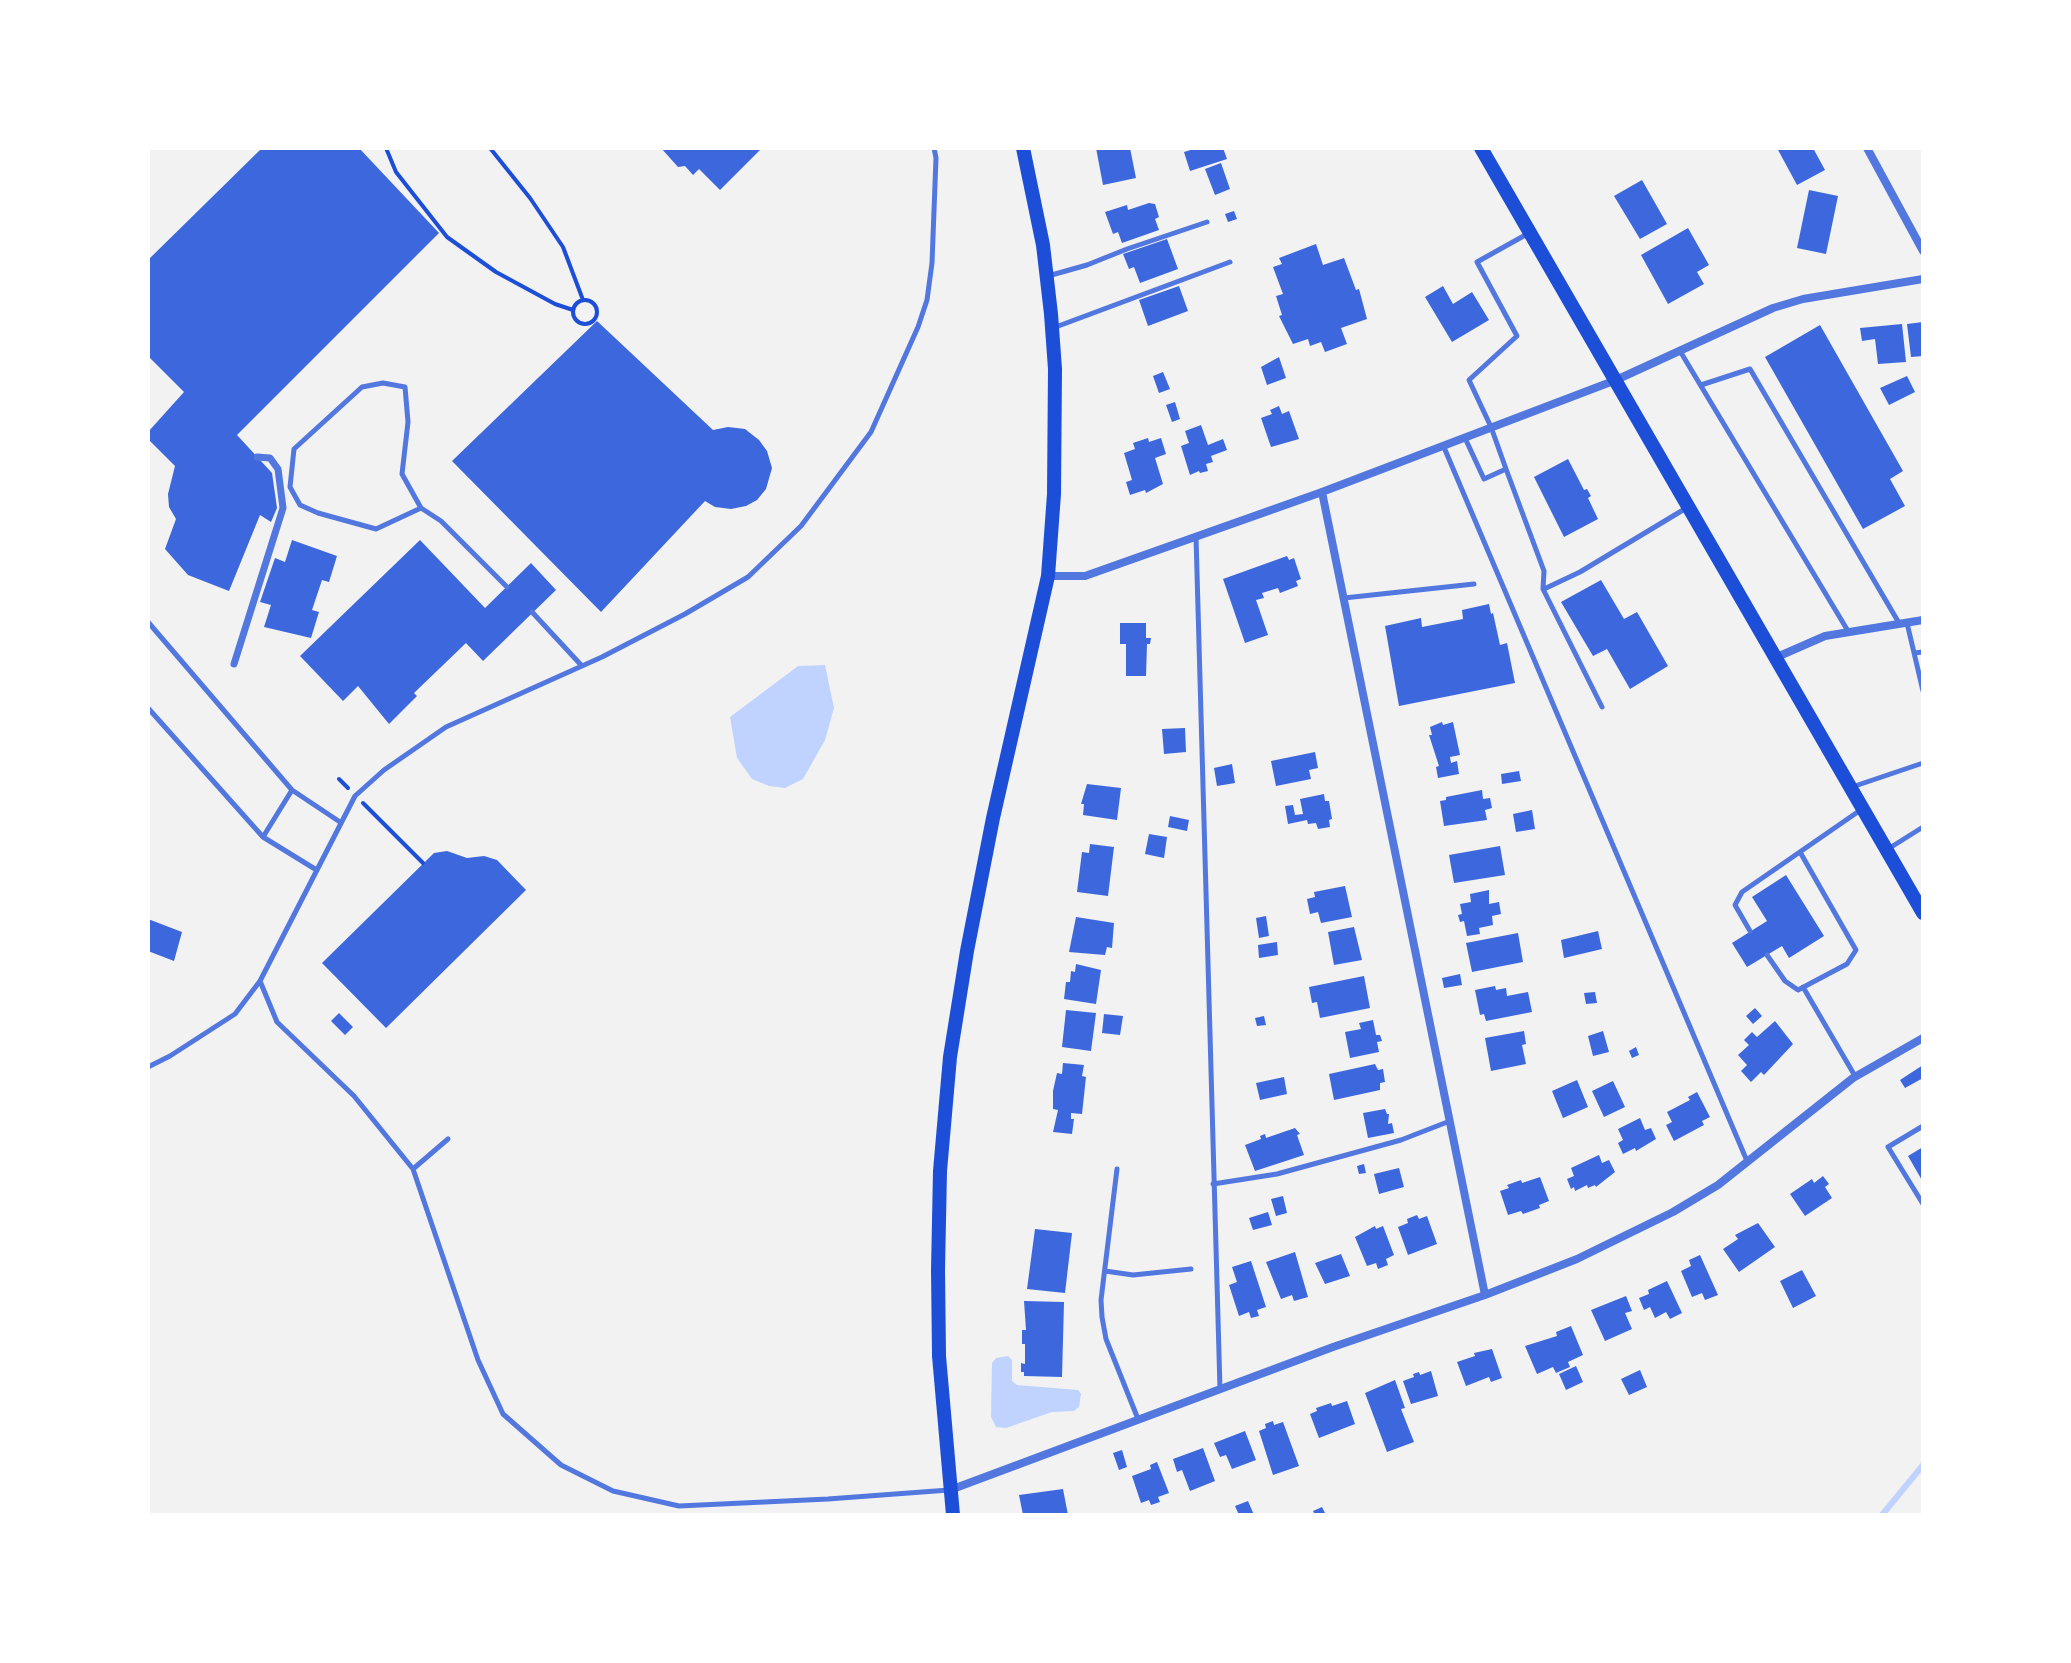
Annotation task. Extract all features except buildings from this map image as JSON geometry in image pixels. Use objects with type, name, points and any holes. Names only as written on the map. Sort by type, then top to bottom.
[{"type":"main road","points":[[953,1515],[939,1356],[938,1270],[940,1171],[950,1057],[993,818],[1048,576],[1054,494],[1055,369],[1052,328],[1043,245],[1023,148]]},
{"type":"main road","points":[[1481,148],[1923,913]]},
{"type":"street","points":[[1867,148],[1923,251]]},
{"type":"street","points":[[1048,576],[1085,576],[1322,492],[1616,380],[1773,308],[1803,299],[1923,279]]},
{"type":"street","points":[[234,664],[283,508],[278,469],[270,458],[257,457]]},
{"type":"street","points":[[1322,492],[1485,1295]]},
{"type":"street","points":[[1777,657],[1825,636],[1923,620]]},
{"type":"street","points":[[950,1490],[1577,1259],[1673,1212],[1718,1185],[1856,1076],[1923,1038]]},
{"type":"lane","points":[[148,1067],[235,1014],[260,981],[355,796],[384,770],[446,727],[582,666],[685,614],[748,577],[801,526],[871,432],[918,327],[927,300],[932,263],[934,148]]},
{"type":"lane","points":[[1047,277],[1207,222]]},
{"type":"lane","points":[[1531,233],[1477,262],[1517,336],[1469,380],[1491,427],[1544,571],[1543,589],[1602,707]]},
{"type":"lane","points":[[1052,328],[1230,262]]},
{"type":"lane","points":[[1680,351],[1848,631]]},
{"type":"lane","points":[[1701,385],[1750,369],[1903,623],[1923,691]]},
{"type":"lane","points":[[421,508],[376,529],[300,505],[290,487],[294,449],[362,387],[383,383],[405,387],[408,422],[402,474],[421,508],[441,521],[507,587]]},
{"type":"lane","points":[[1465,437],[1484,479],[1506,469]]},
{"type":"lane","points":[[1443,445],[1747,1161]]},
{"type":"lane","points":[[1543,589],[1580,572],[1688,506]]},
{"type":"lane","points":[[1196,537],[1220,1389]]},
{"type":"lane","points":[[1344,598],[1474,584]]},
{"type":"lane","points":[[532,612],[582,666]]},
{"type":"lane","points":[[148,622],[292,790],[340,822]]},
{"type":"lane","points":[[1914,653],[1923,652]]},
{"type":"lane","points":[[148,708],[263,837],[315,869]]},
{"type":"lane","points":[[1852,787],[1923,763]]},
{"type":"lane","points":[[263,837],[292,790]]},
{"type":"lane","points":[[1750,931],[1735,905],[1742,892],[1863,808]]},
{"type":"lane","points":[[1887,849],[1923,827]]},
{"type":"lane","points":[[1767,955],[1785,981],[1798,990],[1847,964],[1856,950],[1800,852]]},
{"type":"lane","points":[[260,981],[277,1022],[354,1096],[413,1169],[478,1360],[503,1414],[561,1465],[613,1491],[679,1506],[950,1490]]},
{"type":"lane","points":[[1803,987],[1856,1076]]},
{"type":"lane","points":[[1213,1184],[1277,1174],[1401,1140],[1450,1121]]},
{"type":"lane","points":[[1923,1126],[1888,1147],[1923,1204]]},
{"type":"lane","points":[[413,1169],[448,1139]]},
{"type":"lane","points":[[1117,1169],[1101,1300],[1106,1339],[1138,1419]]},
{"type":"lane","points":[[1105,1271],[1133,1275],[1191,1269]]},
{"type":"path","points":[[386,148],[396,172],[447,237],[496,272],[555,304],[573,310]]},
{"type":"path","points":[[490,148],[530,198],[563,247],[583,300]]},
{"type":"path","points":[[583,300],[589,300],[596,307],[597,316],[595,320],[581,324],[573,310],[583,300]]},
{"type":"path","points":[[339,779],[423,863]]},
{"type":"water","points":[[825,665],[834,708],[825,740],[803,779],[785,788],[752,779],[737,758],[730,717],[798,666]]},
{"type":"water","points":[[1008,1356],[1012,1360],[1012,1381],[1017,1385],[1078,1390],[1081,1394],[1079,1407],[1074,1411],[1052,1412],[1006,1428],[996,1427],[991,1417],[992,1363],[996,1358]]},
{"type":"waterway","points":[[1882,1515],[1923,1465]]}]
